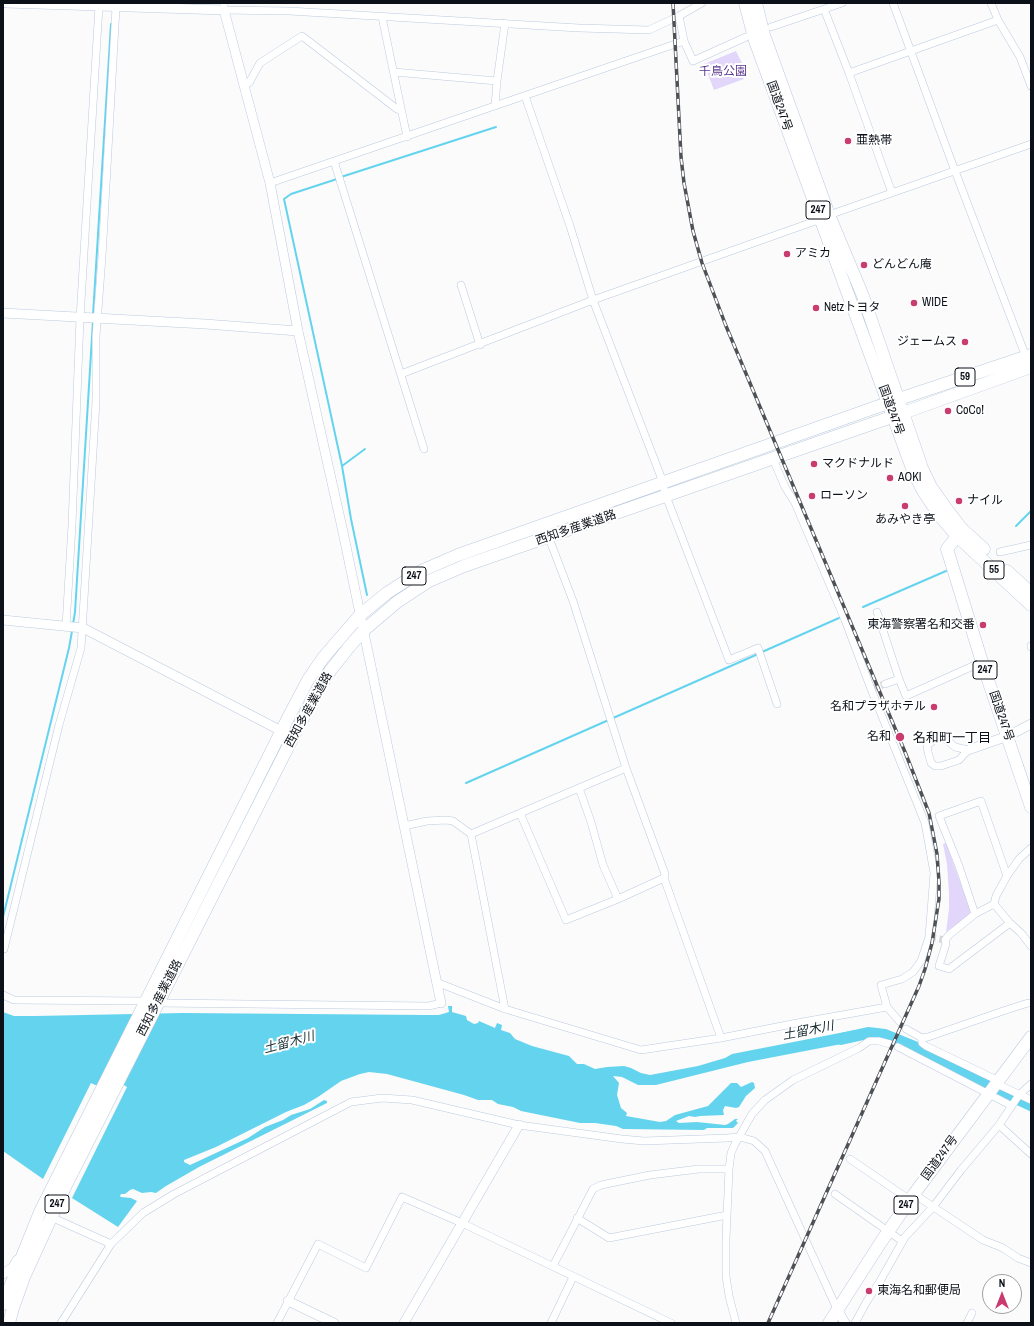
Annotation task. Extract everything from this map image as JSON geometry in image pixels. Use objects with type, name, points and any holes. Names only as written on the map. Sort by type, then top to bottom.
[{"type":"main road","name":"国道247号","points":[[745,3],[756,41],[825,217],[899,415],[913,471],[923,492],[939,515],[959,532],[947,549],[982,662],[1031,807]]},
{"type":"main road","name":"国道247号","points":[[756,3],[764,35],[825,217]]},
{"type":"main road","name":"59","points":[[894,402],[1030,363]]},
{"type":"main road","name":"59","points":[[899,415],[1030,363]]},
{"type":"main road","name":"西知多産業道路","points":[[9,1323],[46,1214],[114,1089],[151,1004],[282,731],[308,680],[323,658],[360,615],[387,593],[421,571],[458,555],[894,402]]},
{"type":"main road","name":"西知多産業道路","points":[[3,1304],[46,1214],[102,1089],[151,1004],[316,694],[348,646],[363,631],[396,602],[429,581],[464,566],[899,415]]},
{"type":"main road","name":"55","points":[[959,532],[1031,593]]},
{"type":"main road","name":"55","points":[[959,532],[1031,605]]},
{"type":"main road","name":"国道247号","points":[[829,1323],[912,1197],[1031,1038]]},
{"type":"street","points":[[6,3],[116,7],[224,6],[382,17],[579,28],[649,30],[702,3]]},
{"type":"street","points":[[771,26],[842,3]]},
{"type":"street","points":[[894,3],[955,171],[1030,363]]},
{"type":"street","points":[[991,3],[998,20],[1020,57],[1031,86]]},
{"type":"street","points":[[66,626],[70,568],[80,318],[99,6]]},
{"type":"street","points":[[3,995],[14,1000],[151,1004],[429,1006],[440,1003],[343,532],[298,331],[270,183],[224,6]]},
{"type":"street","points":[[4,949],[59,725],[80,648],[83,628],[96,402],[96,336],[116,7]]},
{"type":"street","points":[[824,9],[849,73],[892,193]]},
{"type":"street","points":[[679,16],[684,41],[693,61],[746,37]]},
{"type":"street","points":[[382,17],[407,137]]},
{"type":"street","points":[[849,73],[998,20]]},
{"type":"street","points":[[496,106],[497,81],[505,23]]},
{"type":"street","points":[[244,85],[249,83],[260,63],[302,36],[397,109],[401,110]]},
{"type":"street","points":[[270,183],[684,41]]},
{"type":"street","points":[[394,72],[497,81]]},
{"type":"street","points":[[525,96],[570,226],[593,300],[729,660],[758,648],[777,704]]},
{"type":"street","points":[[401,374],[480,345],[593,300],[1031,144]]},
{"type":"street","points":[[334,161],[424,449]]},
{"type":"street","points":[[461,285],[480,345]]},
{"type":"street","points":[[3,313],[205,324],[298,331]]},
{"type":"street","points":[[772,459],[785,487],[795,503],[845,620],[925,823],[934,873],[929,937],[921,961],[913,972],[902,979],[880,985],[887,1007],[900,1022]]},
{"type":"street","points":[[544,524],[573,601],[626,768],[665,874],[664,878],[721,1038]]},
{"type":"street","points":[[1000,552],[1031,545]]},
{"type":"street","points":[[877,612],[906,696],[982,662]]},
{"type":"street","points":[[3,620],[83,628],[293,737]]},
{"type":"street","points":[[885,684],[899,679]]},
{"type":"street","points":[[968,750],[955,747],[947,740],[942,738],[936,738],[927,746],[931,763],[935,766],[941,766],[959,760],[968,750],[1008,736],[1031,724]]},
{"type":"street","points":[[472,834],[626,768]]},
{"type":"street","points":[[579,788],[591,822],[603,865],[618,899]]},
{"type":"street","points":[[975,914],[959,866],[939,816],[980,801],[1007,876]]},
{"type":"street","points":[[520,813],[566,920],[664,878]]},
{"type":"street","points":[[404,826],[428,821],[446,820],[453,821],[472,834],[505,1009]]},
{"type":"street","points":[[1010,924],[949,969],[939,966],[946,944],[945,940],[975,914],[994,904],[996,896],[1007,876],[1019,859],[1031,848]]},
{"type":"street","points":[[994,904],[1010,924],[1021,933],[1031,946]]},
{"type":"street","points":[[436,982],[505,1009],[642,1050],[721,1038],[887,1007]]},
{"type":"street","points":[[906,1029],[922,1038],[928,1037],[1006,1010],[1028,1003],[1031,1004]]},
{"type":"street","points":[[922,1038],[922,1043],[926,1046],[993,1087],[1013,1105]]},
{"type":"street","points":[[736,1323],[728,1296],[726,1276],[728,1169],[734,1144],[740,1137],[752,1114],[765,1100],[793,1080],[859,1048],[869,1041],[879,1041],[890,1044]]},
{"type":"street","points":[[898,1048],[993,1087],[1031,1100]]},
{"type":"street","points":[[855,1323],[902,1241],[933,1207],[961,1170],[999,1125],[1019,1095],[1031,1084]]},
{"type":"street","points":[[61,1323],[111,1244],[143,1213],[174,1194],[351,1102],[382,1098],[412,1100],[520,1124],[622,1139],[644,1141],[740,1137],[754,1141],[765,1151],[837,1309],[845,1323]]},
{"type":"street","points":[[404,1323],[520,1124]]},
{"type":"street","points":[[999,1125],[1031,1154]]},
{"type":"street","points":[[850,1159],[912,1197],[933,1207],[983,1240],[1004,1248],[1018,1258],[1031,1263]]},
{"type":"street","points":[[553,1266],[593,1189],[601,1185],[657,1174],[699,1169],[728,1169]]},
{"type":"street","points":[[835,1194],[902,1241]]},
{"type":"street","points":[[277,1323],[318,1244],[366,1268],[402,1197],[462,1223],[671,1323]]},
{"type":"street","points":[[3,1274],[16,1263],[46,1214],[111,1244]]},
{"type":"street","points":[[577,1218],[609,1238],[617,1238],[727,1215]]},
{"type":"street","points":[[551,1323],[573,1277]]},
{"type":"street","points":[[288,1301],[334,1323]]},
{"type":"street","points":[[967,1323],[972,1313]]},
{"type":"green space","name":"千鳥公園","points":[[736,51],[742,63],[737,65],[744,79],[714,90],[704,64]]},
{"type":"green space","points":[[946,843],[971,912],[963,920],[946,932],[949,909],[949,893],[947,864],[943,844]]},
{"type":"water","points":[[448,1006],[452,1006],[452,1012],[466,1016],[467,1020],[474,1024],[478,1023],[479,1021],[495,1028],[497,1023],[502,1025],[501,1030],[510,1033],[515,1039],[532,1046],[569,1056],[577,1064],[584,1064],[595,1069],[624,1066],[650,1075],[698,1066],[725,1058],[732,1054],[855,1030],[857,1041],[748,1062],[656,1085],[638,1085],[622,1077],[613,1076],[619,1083],[617,1095],[621,1108],[627,1113],[626,1116],[660,1122],[666,1121],[675,1115],[708,1106],[731,1083],[737,1083],[741,1087],[752,1082],[754,1083],[755,1088],[746,1096],[739,1107],[736,1108],[725,1106],[723,1110],[724,1115],[689,1116],[676,1121],[679,1123],[697,1122],[725,1125],[735,1119],[738,1119],[736,1121],[738,1123],[733,1128],[707,1128],[704,1130],[623,1129],[616,1126],[595,1123],[580,1123],[521,1111],[513,1107],[498,1104],[492,1100],[478,1100],[387,1074],[369,1072],[360,1074],[341,1081],[304,1105],[286,1112],[216,1147],[184,1160],[184,1162],[190,1165],[248,1138],[265,1127],[291,1115],[310,1109],[324,1100],[327,1101],[327,1103],[199,1167],[156,1193],[142,1193],[133,1189],[125,1194],[121,1194],[121,1197],[131,1198],[137,1201],[118,1227],[72,1198],[127,1087],[124,1085],[95,1085],[91,1083],[43,1179],[3,1151],[3,1012],[14,1016],[182,1013],[439,1015],[449,1012]]},
{"type":"waterway","points":[[93,315],[111,24]]},
{"type":"waterway","points":[[341,177],[496,127]]},
{"type":"waterway","points":[[337,179],[291,194],[284,199],[342,466]]},
{"type":"waterway","points":[[73,624],[75,612],[93,321]]},
{"type":"waterway","points":[[365,449],[342,466],[351,519],[367,595]]},
{"type":"waterway","points":[[1016,526],[1031,511]]},
{"type":"waterway","points":[[863,607],[946,571]]},
{"type":"waterway","points":[[762,652],[839,618]]},
{"type":"waterway","points":[[3,917],[72,631]]},
{"type":"waterway","points":[[466,783],[758,654]]},
{"type":"waterway","name":"土留木川","points":[[841,1039],[868,1033],[885,1035],[917,1048],[1031,1105]]},
{"type":"tunnel","points":[[871,689],[885,684]]},
{"type":"tunnel","points":[[929,937],[945,940]]},
{"type":"railway","points":[[673,3],[681,157],[684,183],[693,231],[702,263],[726,326],[905,752],[929,813],[937,854],[939,899],[932,943],[919,986],[768,1323]]},
{"type":"place","name":"亜熱帯","points":[[848,141]]},
{"type":"place","name":"アミカ","points":[[787,254]]},
{"type":"place","name":"どんどん庵","points":[[864,265]]},
{"type":"place","name":"WIDE","points":[[914,303]]},
{"type":"place","name":"Netzトヨタ","points":[[816,308]]},
{"type":"place","name":"ジェームス","points":[[965,342]]},
{"type":"place","name":"CoCo!","points":[[948,411]]},
{"type":"place","name":"マクドナルド","points":[[814,464]]},
{"type":"place","name":"AOKI","points":[[890,478]]},
{"type":"place","name":"ローソン","points":[[812,496]]},
{"type":"place","name":"ナイル","points":[[959,501]]},
{"type":"place","name":"あみやき亭","points":[[905,506]]},
{"type":"place","name":"東海警察署名和交番","points":[[983,625]]},
{"type":"place","name":"名和プラザホテル","points":[[934,707]]},
{"type":"place","name":"名和","points":[[900,737]]},
{"type":"place","name":"東海名和郵便局","points":[[869,1291]]},
{"type":"district","name":"名和町一丁目","points":[[952,739]]}]
